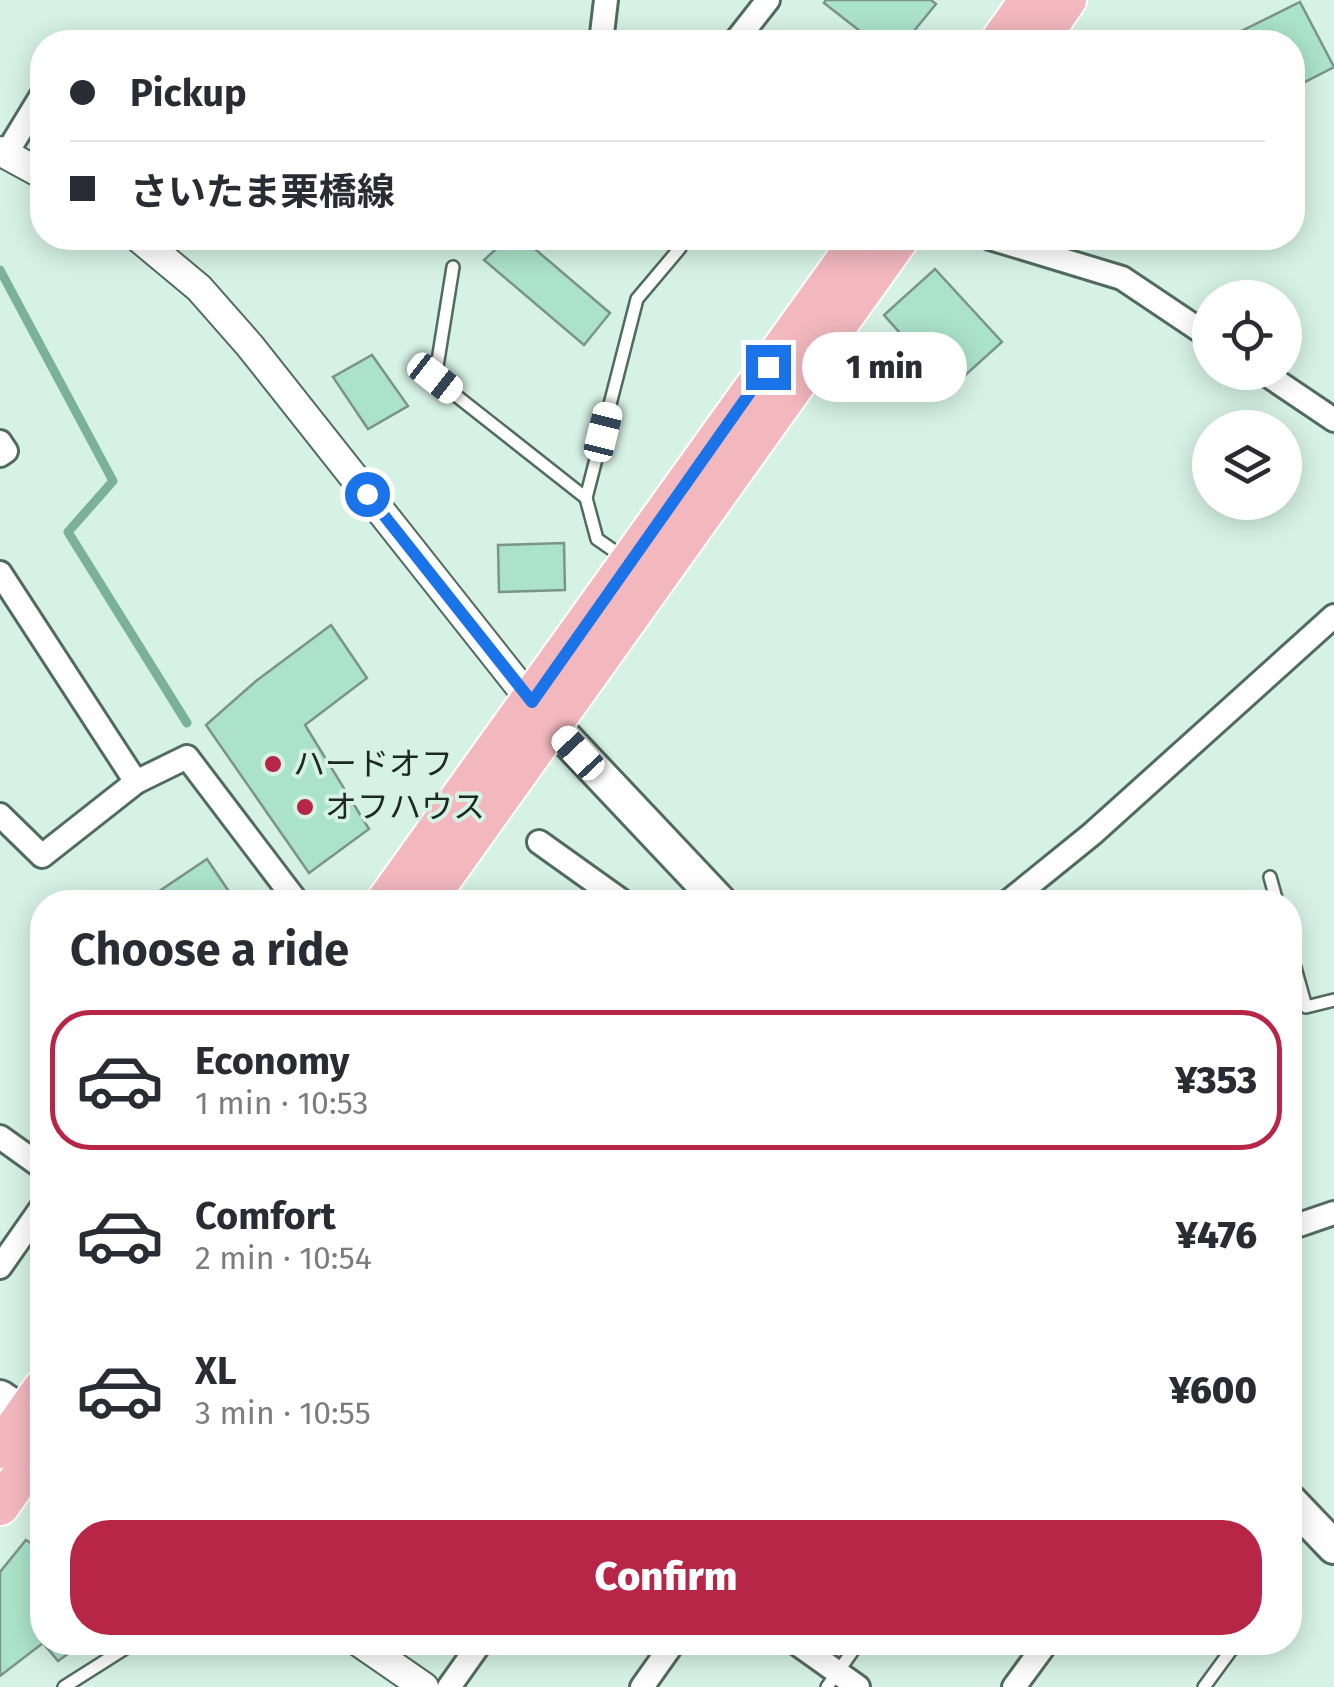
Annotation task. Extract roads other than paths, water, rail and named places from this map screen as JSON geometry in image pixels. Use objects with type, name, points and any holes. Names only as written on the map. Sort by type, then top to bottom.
[{"type":"main road","points":[[1008,30],[1029,0]]},
{"type":"main road","points":[[1047,30],[1068,0]]},
{"type":"main road","points":[[433,890],[631,562],[852,250]]},
{"type":"main road","points":[[396,890],[542,713],[891,250]]},
{"type":"main road","points":[[542,713],[709,890]]},
{"type":"main road","points":[[0,1449],[30,1414]]},
{"type":"main road","points":[[0,1506],[30,1414]]},
{"type":"main road","points":[[1302,1514],[1334,1547]]},
{"type":"street","points":[[602,30],[606,0]]},
{"type":"street","points":[[744,30],[768,0]]},
{"type":"street","points":[[30,112],[3,152],[30,167]]},
{"type":"street","points":[[154,250],[198,288],[250,346],[542,713]]},
{"type":"street","points":[[1030,250],[1122,278],[1192,325]]},
{"type":"street","points":[[1290,390],[1334,420]]},
{"type":"street","points":[[0,442],[6,452],[0,456]]},
{"type":"street","points":[[0,573],[136,782]]},
{"type":"street","points":[[1023,890],[1092,834],[1334,616]]},
{"type":"street","points":[[0,816],[42,856],[136,782],[187,756],[288,890]]},
{"type":"street","points":[[540,842],[606,890]]},
{"type":"street","points":[[0,1137],[30,1158]]},
{"type":"street","points":[[1302,1224],[1334,1213]]},
{"type":"street","points":[[0,1266],[30,1224]]},
{"type":"street","points":[[378,1655],[424,1687]]},
{"type":"street","points":[[449,1687],[472,1655]]},
{"type":"street","points":[[642,1687],[665,1655]]},
{"type":"street","points":[[808,1655],[832,1680],[858,1687]]},
{"type":"street","points":[[1014,1687],[1037,1655]]},
{"type":"lane","points":[[631,562],[598,539],[586,498],[637,299],[678,250]]},
{"type":"lane","points":[[453,267],[435,378],[586,498]]},
{"type":"lane","points":[[1270,877],[1274,890]]},
{"type":"lane","points":[[1302,993],[1306,1007],[1334,1000]]},
{"type":"lane","points":[[64,1687],[114,1655]]},
{"type":"lane","points":[[832,1680],[850,1655]]},
{"type":"lane","points":[[1204,1687],[1227,1655]]},
{"type":"waterway","points":[[0,270],[113,481],[68,532],[187,723]]},
{"type":"place","name":"ハードオフ","points":[[273,764]]},
{"type":"place","name":"オフハウス","points":[[305,807]]}]
